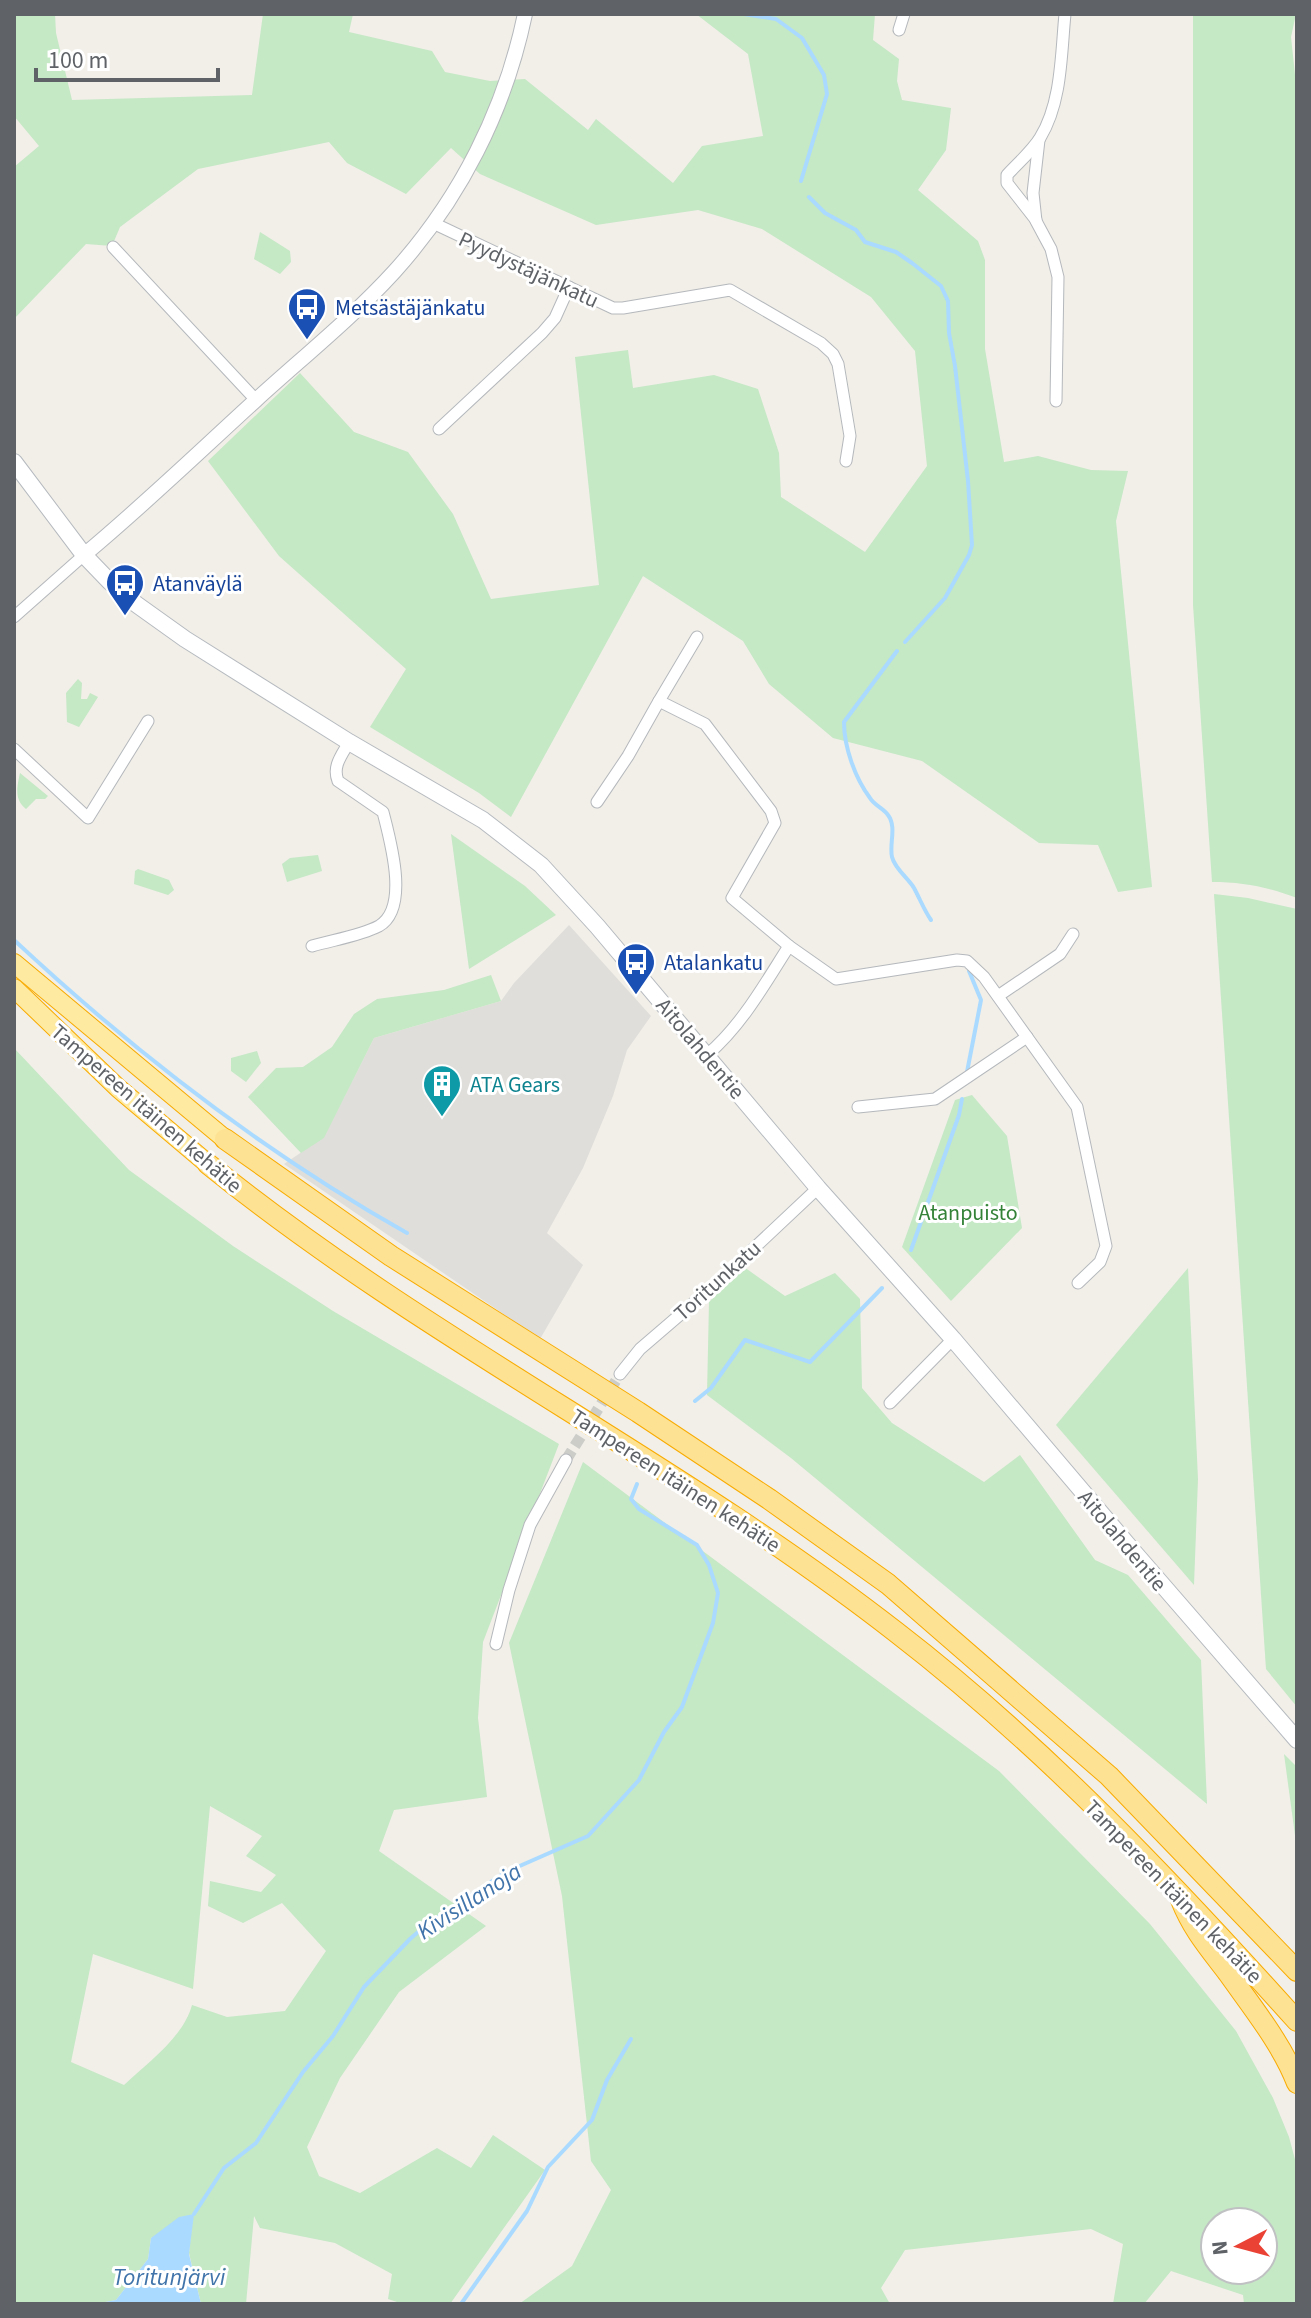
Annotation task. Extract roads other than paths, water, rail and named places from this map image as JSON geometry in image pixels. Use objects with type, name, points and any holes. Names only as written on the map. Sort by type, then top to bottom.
[{"type":"highway","name":"Tampereen itäinen kehätie","points":[[14,963],[225,1139],[391,1256],[638,1412],[888,1584],[1109,1776],[1297,1971]]},
{"type":"highway","name":"Tampereen itäinen kehätie","points":[[14,988],[118,1088],[208,1164],[325,1251],[702,1494],[897,1632],[1022,1738],[1177,1889],[1297,2021]]},
{"type":"highway","points":[[1177,1889],[1191,1925],[1275,2042],[1297,2083]]},
{"type":"main road","name":"Aitolahdentie","points":[[14,462],[84,555],[122,592],[185,639],[349,742],[483,820],[541,865],[597,926],[818,1188],[953,1339],[1297,1740]]},
{"type":"street","points":[[14,617],[366,301],[394,272],[433,223],[471,165],[496,112],[525,14]]},
{"type":"street","points":[[899,30],[904,14]]},
{"type":"street","points":[[1056,401],[1058,277],[1051,249],[1036,221],[1007,183],[1007,175],[1039,140],[1049,121],[1057,88],[1065,14]]},
{"type":"street","points":[[1036,221],[1033,193],[1039,140]]},
{"type":"street","name":"Pyydystäjänkatu","points":[[433,223],[604,304],[623,308],[730,290],[821,343],[833,354],[838,364],[850,436],[846,461]]},
{"type":"street","points":[[113,247],[256,400]]},
{"type":"street","points":[[439,429],[542,333],[555,318],[569,287]]},
{"type":"street","points":[[597,802],[628,756],[697,637]]},
{"type":"street","points":[[659,701],[705,724],[771,811],[775,823],[732,898],[789,946],[836,979],[967,961],[998,996],[1077,1107],[1082,1124],[1106,1246],[1100,1262],[1078,1283]]},
{"type":"street","points":[[14,749],[88,818],[148,721]]},
{"type":"street","points":[[312,946],[378,926],[395,905],[397,891],[383,812],[336,778],[336,765],[349,742]]},
{"type":"street","points":[[998,996],[1060,954],[1073,934]]},
{"type":"street","points":[[707,1055],[745,1015],[789,946]]},
{"type":"street","points":[[858,1107],[935,1099],[1027,1037]]},
{"type":"street","name":"Toritunkatu","points":[[620,1374],[640,1349],[718,1282],[818,1188]]},
{"type":"street","points":[[890,1403],[953,1339]]},
{"type":"street","points":[[496,1644],[530,1525],[566,1460]]},
{"type":"water","name":"Toritunjärvi","points":[[194,2214],[189,2254],[201,2304],[95,2304],[116,2300],[148,2259],[151,2238],[179,2217]]},
{"type":"waterway","points":[[744,14],[776,19],[802,38],[824,75],[827,94],[801,181]]},
{"type":"waterway","points":[[809,197],[825,213],[856,230],[865,242],[896,252],[912,263],[941,286],[948,301],[972,545],[945,598],[905,642]]},
{"type":"waterway","points":[[897,651],[844,722],[845,732],[851,762],[860,781],[872,800],[891,820],[894,861],[914,888],[931,920]]},
{"type":"waterway","points":[[14,940],[106,1022],[202,1098],[302,1169],[407,1233]]},
{"type":"waterway","points":[[967,1072],[981,1000],[969,971]]},
{"type":"waterway","points":[[911,1250],[962,1099]]},
{"type":"waterway","name":"Kivisillanoja","points":[[695,1401],[711,1388],[745,1340],[810,1362],[882,1288]]},
{"type":"waterway","name":"Kivisillanoja","points":[[194,2214],[224,2168],[256,2143],[303,2072],[333,2036],[364,1987],[410,1939],[506,1872],[588,1836],[639,1780],[664,1732],[682,1707],[713,1623],[718,1593],[709,1565],[697,1545],[639,1509],[631,1499],[637,1484]]},
{"type":"waterway","points":[[461,2304],[527,2211],[548,2167],[592,2120],[607,2080],[631,2039]]},
{"type":"tunnel","points":[[566,1460],[620,1374]]},
{"type":"place","name":"Metsästäjänkatu","points":[[307,341]]},
{"type":"place","name":"Atanväylä","points":[[125,617]]},
{"type":"place","name":"Atalankatu","points":[[636,996]]},
{"type":"place","name":"ATA Gears","points":[[442,1118]]},
{"type":"park label","name":"Atanpuisto","points":[[968,1212]]}]
